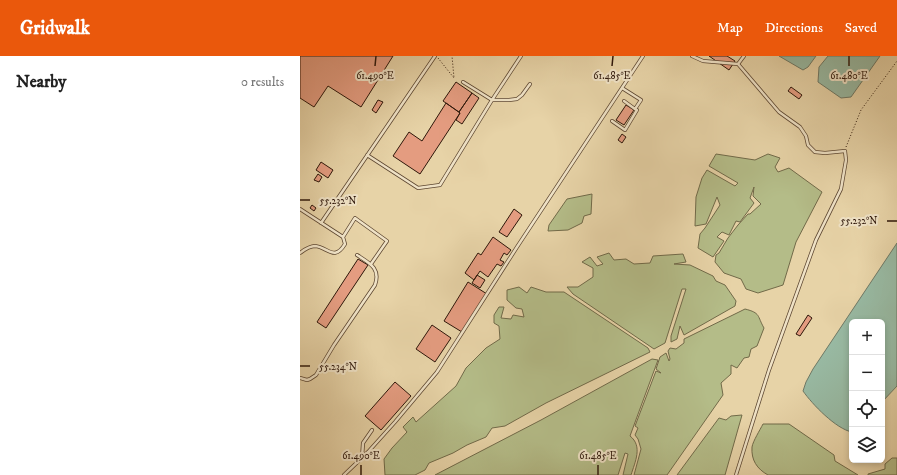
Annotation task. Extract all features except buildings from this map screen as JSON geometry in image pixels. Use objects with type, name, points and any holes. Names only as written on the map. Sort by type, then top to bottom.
[{"type":"lane","points":[[321,223],[436,56]]},
{"type":"lane","points":[[367,155],[418,188],[440,185],[521,56]]},
{"type":"lane","points":[[344,475],[395,422],[437,372],[517,247],[643,56]]},
{"type":"lane","points":[[692,56],[703,61],[738,64],[779,112],[800,127],[806,136],[808,145],[815,152],[825,153],[845,151],[846,160],[841,188],[816,240],[769,370],[736,475]]},
{"type":"lane","points":[[738,64],[744,56]]},
{"type":"lane","points":[[463,82],[492,100],[517,99],[530,84]]},
{"type":"lane","points":[[612,121],[625,130],[641,100],[622,88]]},
{"type":"lane","points":[[624,101],[636,109]]},
{"type":"lane","points":[[300,209],[343,237],[345,244],[342,249],[337,252],[330,252],[316,246],[310,247],[300,253]]},
{"type":"lane","points":[[343,237],[355,218],[387,241],[370,264]]},
{"type":"lane","points":[[300,378],[306,380],[316,375],[334,345],[372,290],[377,279],[377,273],[374,267],[357,255]]},
{"type":"lane","points":[[362,458],[363,443],[372,430]]},
{"type":"path","points":[[436,56],[454,78],[452,56]]},
{"type":"path","points":[[845,151],[861,110],[897,61]]},
{"type":"shaded area","points":[[779,56],[816,56],[808,67],[803,70]]},
{"type":"shaded area","points":[[828,56],[880,56],[851,97],[841,98],[818,82],[819,67]]},
{"type":"shaded area","points":[[716,154],[755,160],[768,154],[780,158],[775,167],[778,172],[789,168],[822,192],[796,242],[783,285],[758,293],[746,289],[741,279],[724,273],[715,262],[716,255],[719,253],[738,225],[748,214],[750,214],[761,204],[753,196],[754,187],[750,198],[754,203],[740,222],[736,221],[729,235],[722,232],[717,237],[724,241],[713,257],[698,248],[700,234],[720,205],[717,197],[706,224],[695,226],[696,197],[702,178],[707,170],[735,186],[738,183],[709,166]]},
{"type":"shaded area","points":[[592,194],[591,214],[584,216],[582,223],[568,230],[548,231],[549,225],[567,199]]},
{"type":"shaded area","points":[[897,243],[897,386],[885,399],[885,319],[849,319],[849,431],[839,426],[818,409],[803,391],[813,369]]},
{"type":"shaded area","points":[[609,253],[614,260],[626,259],[634,264],[650,263],[653,256],[683,254],[686,262],[674,264],[690,265],[713,276],[716,281],[725,285],[736,301],[735,306],[684,335],[680,326],[677,339],[671,342],[671,336],[686,289],[682,289],[665,343],[654,349],[573,294],[567,287],[578,287],[593,277],[593,268],[582,262],[590,257],[597,266],[603,264],[597,257]]},
{"type":"shaded area","points":[[519,287],[527,293],[531,287],[546,292],[564,292],[648,348],[650,352],[546,403],[505,426],[492,428],[486,437],[429,463],[425,470],[415,475],[385,475],[384,459],[407,432],[403,427],[413,417],[416,422],[456,386],[466,368],[486,348],[500,339],[499,326],[494,323],[494,315],[499,307],[504,307],[501,318],[511,319],[513,315],[524,317],[522,309],[516,308],[507,300],[507,290]]},
{"type":"shaded area","points":[[745,309],[756,314],[764,328],[757,346],[751,349],[749,357],[744,358],[737,368],[731,365],[731,374],[721,383],[723,395],[667,475],[634,475],[641,449],[635,435],[638,428],[635,426],[656,371],[661,373],[656,369],[660,357],[666,353],[669,361],[668,351],[670,348],[676,349],[684,343],[684,339]]},
{"type":"shaded area","points":[[652,359],[658,360],[630,436],[634,440],[637,449],[636,460],[631,475],[623,475],[628,454],[625,453],[618,475],[435,475],[541,420]]},
{"type":"shaded area","points":[[742,415],[725,475],[677,475],[719,418],[726,420],[731,416]]},
{"type":"shaded area","points":[[763,424],[789,424],[834,455],[835,461],[858,475],[768,475],[758,467],[752,452],[752,447]]},
{"type":"shaded area","points":[[892,458],[897,458],[897,475],[868,475],[885,469],[885,464]]}]
